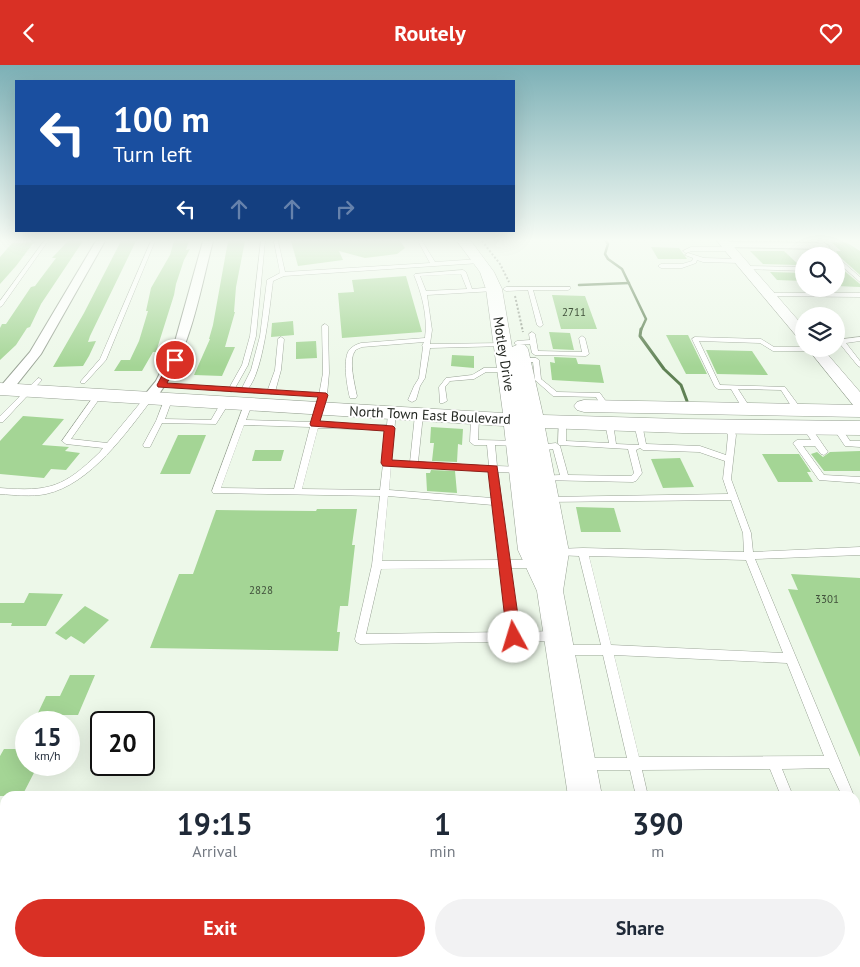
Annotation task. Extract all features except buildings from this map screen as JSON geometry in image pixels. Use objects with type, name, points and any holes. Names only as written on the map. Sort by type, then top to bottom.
[{"type":"main road","name":"Motley Drive","points":[[498,283],[504,289]]},
{"type":"main road","name":"Motley Drive","points":[[502,283],[525,361],[523,413],[543,445],[550,591],[584,791]]},
{"type":"main road","name":"North Town East Boulevard","points":[[15,385],[83,382],[159,394],[319,409],[391,420],[416,407],[442,401],[562,421],[608,415],[638,425],[728,427],[812,436],[848,433]]},
{"type":"main road","name":"North Town East Boulevard","points":[[15,385],[98,395],[159,394]]},
{"type":"main road","name":"North Town East Boulevard","points":[[238,402],[271,392],[319,409],[354,396],[475,418],[523,413],[608,415],[747,409],[860,411]]},
{"type":"main road","name":"Motley Drive","points":[[544,482],[531,550],[547,558]]},
{"type":"street","points":[[15,385],[36,354],[76,283]]},
{"type":"street","points":[[159,394],[175,360],[196,283]]},
{"type":"street","points":[[759,283],[795,325]]},
{"type":"street","points":[[822,357],[860,402]]},
{"type":"lane","points":[[0,305],[16,283]]},
{"type":"lane","points":[[83,382],[103,360],[135,283]]},
{"type":"lane","points":[[259,283],[253,336],[216,491],[384,493],[497,502]]},
{"type":"lane","points":[[160,421],[213,422],[238,402],[254,370],[263,336],[270,283]]},
{"type":"lane","points":[[414,465],[417,386],[422,378],[428,321],[424,293],[420,283]]},
{"type":"lane","points":[[467,283],[470,290]]},
{"type":"lane","points":[[424,293],[568,288]]},
{"type":"lane","points":[[530,289],[540,325]]},
{"type":"lane","points":[[769,295],[860,295]]},
{"type":"lane","points":[[297,492],[319,409],[326,373],[325,326]]},
{"type":"lane","points":[[354,396],[349,358],[351,351],[361,345],[520,343],[532,334]]},
{"type":"lane","points":[[442,401],[442,387],[448,379],[474,377],[484,370],[525,361],[586,354],[582,338]]},
{"type":"lane","points":[[271,392],[278,370],[280,339]]},
{"type":"lane","points":[[795,349],[773,349],[761,341],[694,339],[718,387],[783,388],[798,410]]},
{"type":"lane","points":[[845,341],[860,339]]},
{"type":"lane","points":[[845,349],[860,365]]},
{"type":"lane","points":[[525,361],[538,380],[555,394],[598,395],[608,415],[613,446]]},
{"type":"lane","points":[[0,420],[15,385]]},
{"type":"lane","points":[[733,387],[747,409]]},
{"type":"lane","points":[[147,445],[160,421],[159,394]]},
{"type":"lane","points":[[0,491],[34,493],[61,487],[76,479],[94,463],[108,445],[159,394]]},
{"type":"lane","points":[[98,395],[66,441],[108,445]]},
{"type":"lane","points":[[475,418],[474,442],[700,449],[729,459]]},
{"type":"lane","points":[[391,420],[377,565],[360,639],[514,637],[606,650],[791,658]]},
{"type":"lane","points":[[543,445],[562,421]]},
{"type":"lane","points":[[638,425],[643,447]]},
{"type":"lane","points":[[728,427],[732,435],[727,479],[747,533],[749,556],[846,791]]},
{"type":"lane","points":[[848,433],[860,444]]},
{"type":"lane","points":[[848,433],[854,451]]},
{"type":"lane","points":[[824,452],[812,436],[797,443],[822,479],[860,480]]},
{"type":"lane","points":[[491,443],[514,637]]},
{"type":"lane","points":[[544,482],[633,479],[638,473],[631,447]]},
{"type":"lane","points":[[386,463],[493,468],[544,482],[734,497]]},
{"type":"lane","points":[[836,471],[842,479]]},
{"type":"lane","points":[[377,565],[506,563],[583,552],[749,556],[859,553]]},
{"type":"lane","points":[[583,552],[641,791]]},
{"type":"lane","points":[[580,764],[834,762]]},
{"type":"lane","points":[[774,763],[785,791]]},
{"type":"path","points":[[503,283],[520,343]]},
{"type":"waterway","points":[[579,285],[627,283]]},
{"type":"waterway","points":[[629,283],[646,319],[641,330]]},
{"type":"waterway","points":[[641,329],[640,336],[664,369],[681,385],[687,401]]},
{"type":"route","points":[[175,360],[161,385],[323,395],[315,424],[390,428],[386,463],[493,468],[514,637]]}]
